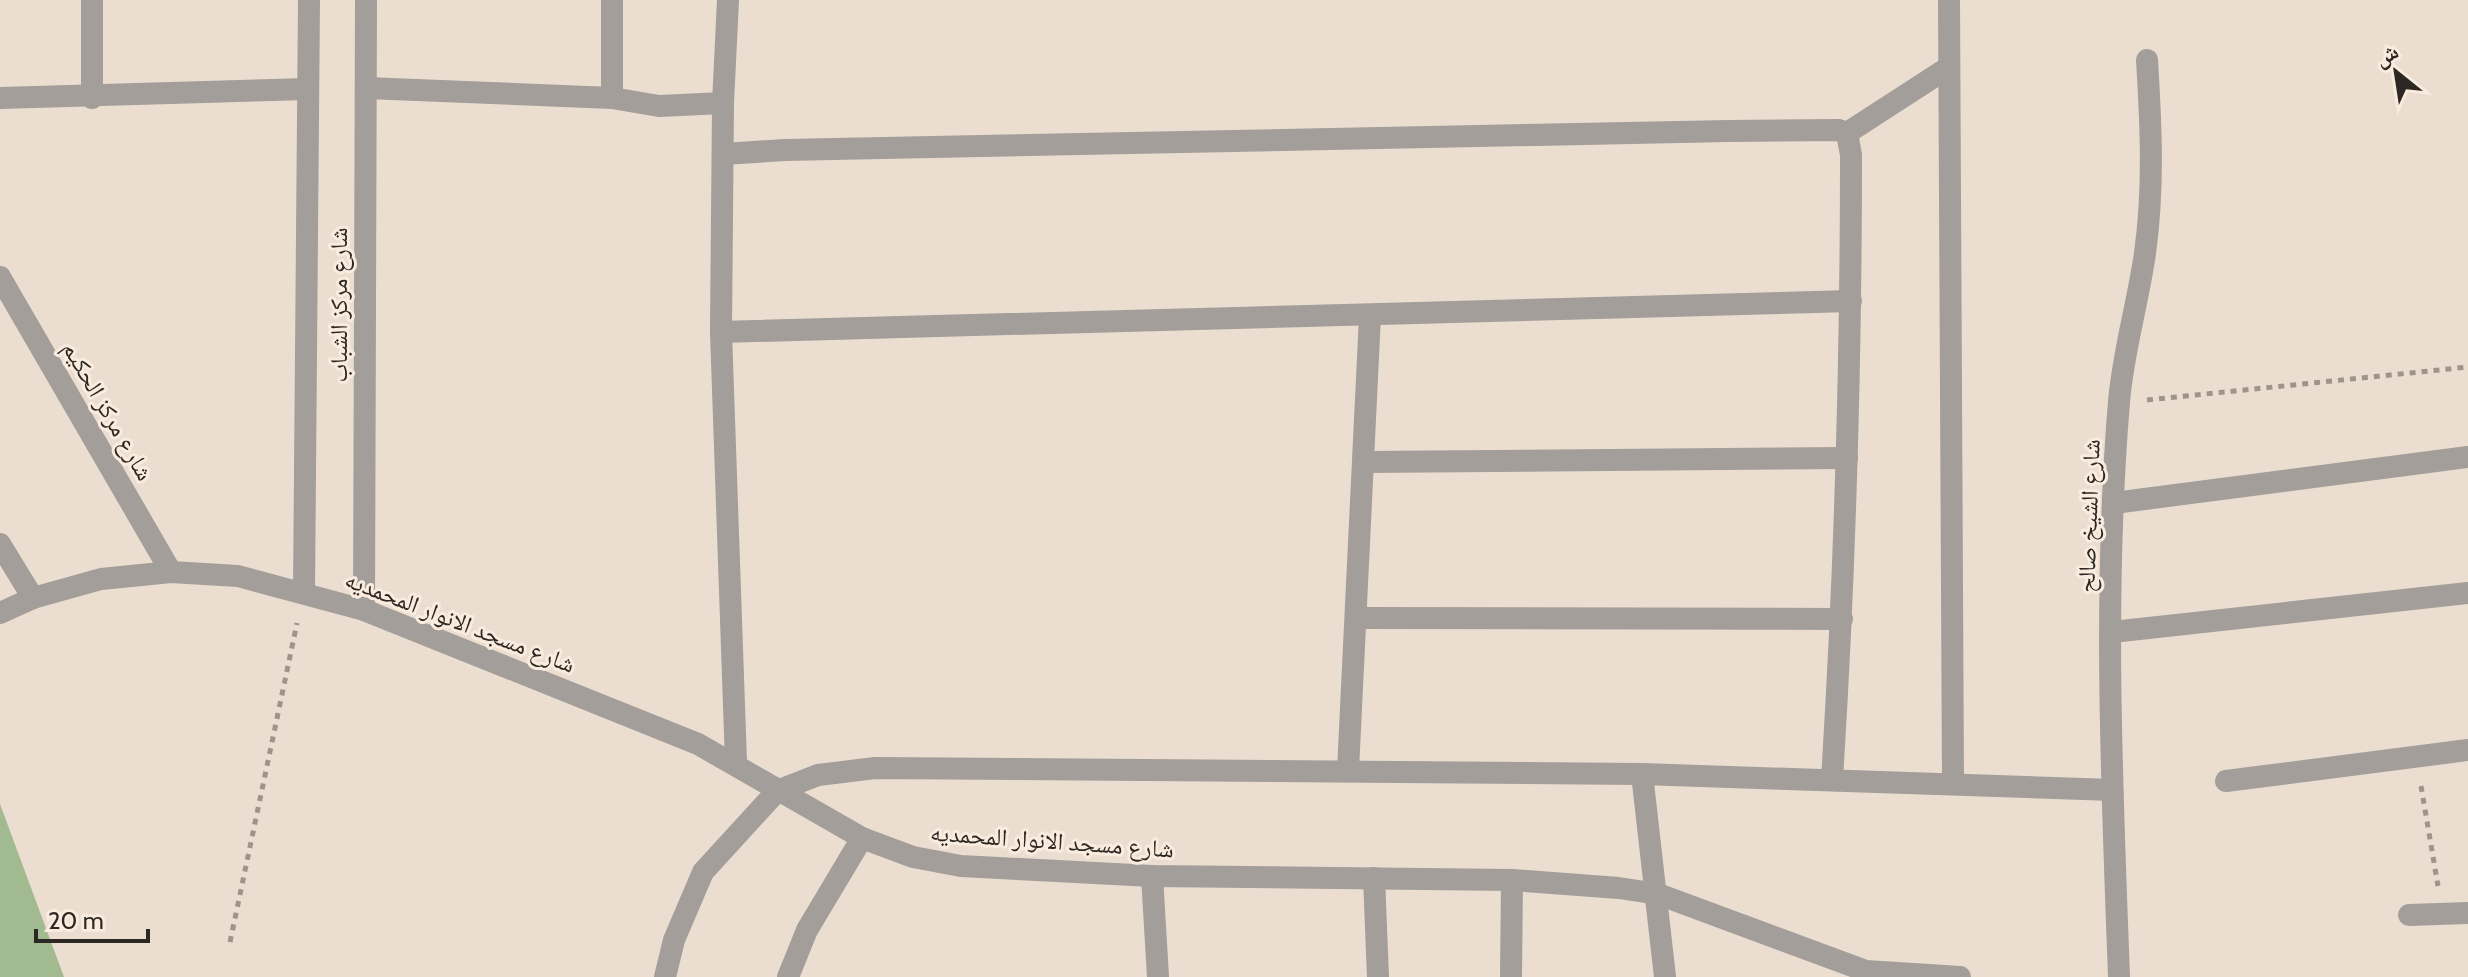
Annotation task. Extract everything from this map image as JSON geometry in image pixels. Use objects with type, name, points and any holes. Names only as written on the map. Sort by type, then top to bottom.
[{"type":"street","points":[[92,0],[92,98]]},
{"type":"street","name":"شارع مركز الشباب","points":[[304,591],[309,0]]},
{"type":"street","name":"شارع مركز الشباب","points":[[364,610],[366,0]]},
{"type":"street","points":[[612,0],[612,98]]},
{"type":"street","points":[[728,0],[723,103],[721,332],[736,763]]},
{"type":"street","points":[[1949,0],[1953,782]]},
{"type":"street","name":"شارع الشيخ صالح","points":[[2119,977],[2112,790],[2114,503],[2119,403],[2149,224],[2152,161],[2147,60]]},
{"type":"street","points":[[1847,133],[1949,67]]},
{"type":"street","points":[[366,88],[612,98],[659,106],[723,103]]},
{"type":"street","points":[[0,98],[92,98],[308,89]]},
{"type":"street","points":[[723,154],[785,150],[1729,131],[1839,130],[1847,133]]},
{"type":"street","points":[[1832,779],[1842,619],[1851,301],[1851,155],[1847,133]]},
{"type":"street","name":"شارع مركز الحكيم","points":[[0,277],[171,572]]},
{"type":"street","points":[[721,332],[1851,301]]},
{"type":"street","points":[[1348,770],[1370,316]]},
{"type":"street","points":[[2114,503],[2468,457]]},
{"type":"street","points":[[1365,462],[1847,458]]},
{"type":"street","points":[[0,544],[33,598]]},
{"type":"street","name":"شارع مسجد الانوار المحمديه","points":[[0,613],[33,598],[101,579],[171,572],[238,576],[304,591],[364,610],[698,744],[736,763],[777,791],[862,838],[913,857],[961,866],[1152,876],[1512,880],[1658,894],[1866,974],[1960,977]]},
{"type":"street","points":[[2112,632],[2468,593]]},
{"type":"street","points":[[1356,618],[1842,619]]},
{"type":"street","points":[[2226,781],[2468,750]]},
{"type":"street","points":[[665,977],[674,940],[703,872],[777,791],[818,775],[875,768],[1348,770],[1953,782],[2112,790]]},
{"type":"street","points":[[1642,774],[1665,977]]},
{"type":"street","points":[[788,977],[807,930],[862,838]]},
{"type":"street","points":[[1152,876],[1158,977]]},
{"type":"street","points":[[1374,878],[1378,977]]},
{"type":"street","points":[[1511,977],[1512,880]]},
{"type":"street","points":[[2409,915],[2468,913]]},
{"type":"path","points":[[2119,403],[2468,367]]},
{"type":"path","points":[[230,942],[304,591]]},
{"type":"path","points":[[2416,756],[2443,915]]},
{"type":"green space","points":[[0,804],[64,977],[0,977]]}]
